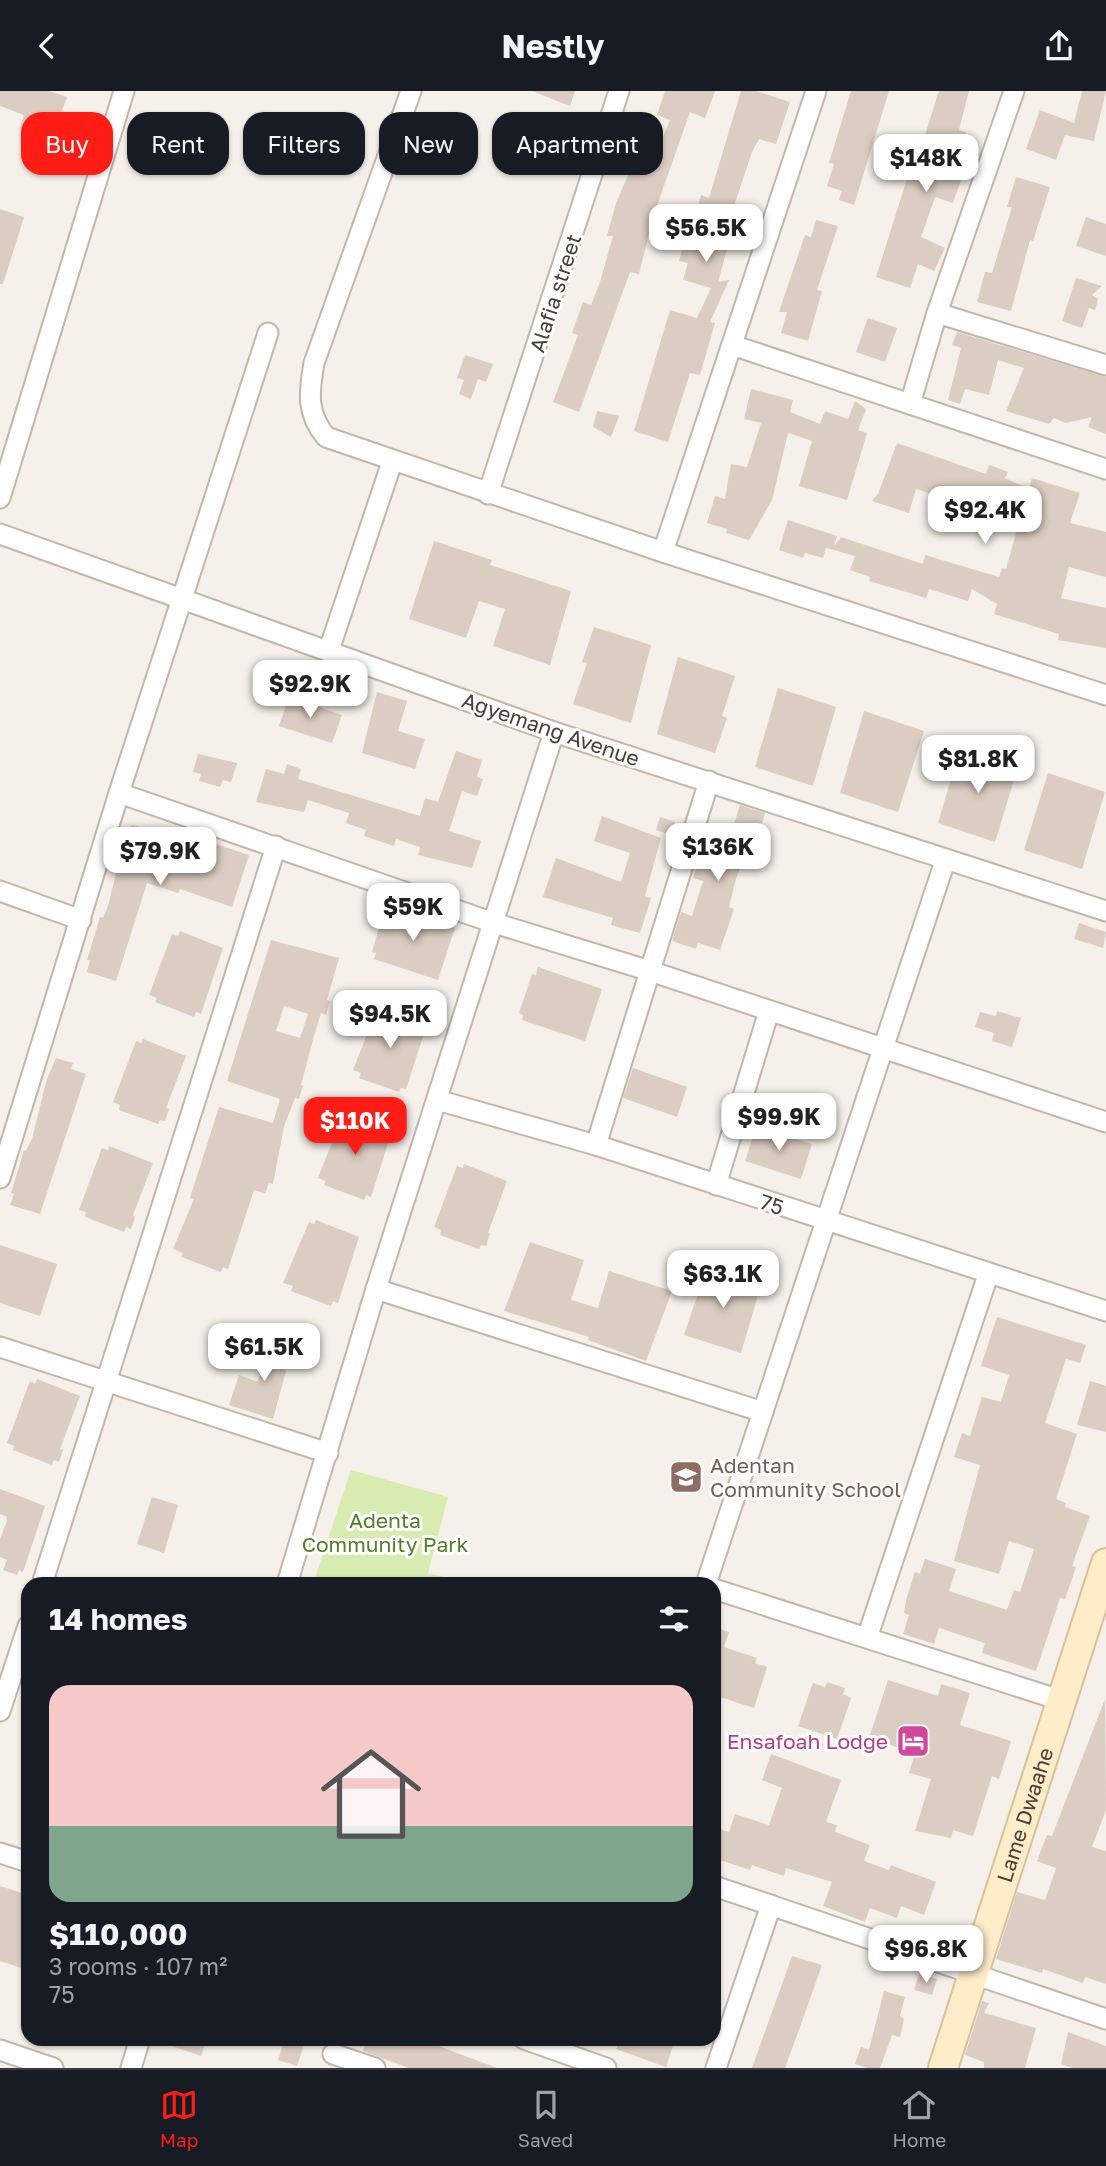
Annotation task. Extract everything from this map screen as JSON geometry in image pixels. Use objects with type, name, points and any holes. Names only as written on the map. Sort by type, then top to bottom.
[{"type":"street","points":[[0,498],[124,91]]},
{"type":"street","points":[[411,91],[314,363],[308,392],[310,410],[326,437],[392,462],[663,552],[1106,695]]},
{"type":"street","name":"Alafia street","points":[[488,494],[618,91]]},
{"type":"street","points":[[663,552],[817,91]]},
{"type":"street","points":[[910,404],[937,313],[1014,91]]},
{"type":"street","points":[[937,313],[1106,365]]},
{"type":"street","points":[[0,1178],[119,793],[268,333]]},
{"type":"street","points":[[732,345],[1106,469]]},
{"type":"street","points":[[329,650],[392,462]]},
{"type":"street","name":"Agyemang Avenue","points":[[0,534],[554,732],[945,861],[1106,911]]},
{"type":"street","points":[[289,1577],[376,1289],[554,732]]},
{"type":"street","points":[[596,1145],[709,781]]},
{"type":"street","points":[[119,793],[494,923],[650,971],[1106,1122]]},
{"type":"street","points":[[44,1577],[276,846]]},
{"type":"street","points":[[708,1577],[945,861]]},
{"type":"street","points":[[0,891],[81,920]]},
{"type":"street","points":[[716,1185],[769,1011]]},
{"type":"street","name":"75","points":[[437,1100],[596,1145],[988,1275],[1106,1311]]},
{"type":"street","points":[[867,1638],[929,1444],[988,1275]]},
{"type":"street","points":[[376,1289],[762,1412]]},
{"type":"street","points":[[0,1347],[328,1453]]},
{"type":"street","name":"Lame Dwaahe","points":[[943,2068],[1106,1563]]},
{"type":"street","points":[[721,1591],[1060,1700]]},
{"type":"street","points":[[0,1711],[21,1647]]},
{"type":"street","points":[[0,1853],[21,1860]]},
{"type":"street","points":[[721,1888],[1106,2019]]},
{"type":"street","points":[[716,2068],[771,1905]]},
{"type":"street","points":[[131,2068],[138,2046]]},
{"type":"street","points":[[544,2046],[606,2068]]},
{"type":"street","points":[[0,2050],[53,2068]]},
{"type":"street","points":[[333,2054],[375,2068]]},
{"type":"green space","name":"Adenta Community Park","points":[[351,1470],[448,1497],[428,1573],[444,1577],[315,1577]]},
{"type":"building","points":[[0,91],[49,91],[67,97],[62,112],[21,114],[0,106]]},
{"type":"building","points":[[532,91],[575,91],[570,106]]},
{"type":"building","points":[[665,91],[715,91],[705,118],[690,112],[654,214],[639,274],[630,272],[579,412],[553,402],[578,335],[572,333],[583,302],[591,305],[600,282],[613,236],[607,236],[616,203],[628,175],[663,175],[663,137],[670,120],[663,117],[663,112],[658,112]]},
{"type":"building","points":[[741,91],[756,91],[790,102],[776,144],[759,139],[752,152],[725,233],[731,235],[718,282],[729,280],[710,322],[715,323],[700,375],[690,373],[668,442],[634,431],[670,310],[697,318],[711,288],[683,280],[688,263],[679,261],[689,224],[692,225],[701,195],[709,198]]},
{"type":"building","points":[[851,91],[889,91],[854,205],[839,200],[842,191],[827,186],[834,164],[829,163]]},
{"type":"building","points":[[939,91],[969,91],[959,130],[967,133],[955,178],[961,180],[953,203],[935,197],[921,237],[945,248],[934,271],[918,264],[910,288],[876,277],[912,163],[931,170],[938,142],[924,138]]},
{"type":"building","points":[[1082,91],[1106,91],[1094,141],[1065,135],[1056,160],[1026,149],[1040,110],[1074,123]]},
{"type":"building","points":[[1016,177],[1050,187],[1033,241],[1030,240],[1011,311],[977,302],[985,272],[992,273],[1012,207],[1007,207]]},
{"type":"building","points":[[0,209],[24,217],[3,284],[0,284]]},
{"type":"building","points":[[1086,217],[1106,224],[1106,256],[1076,246]]},
{"type":"building","points":[[816,220],[838,226],[817,290],[822,291],[808,341],[781,333],[787,312],[779,312],[805,235],[811,237]]},
{"type":"building","points":[[1076,278],[1102,286],[1092,295],[1098,299],[1095,310],[1089,308],[1082,328],[1062,321]]},
{"type":"building","points":[[868,318],[897,328],[885,362],[856,352]]},
{"type":"building","points":[[957,332],[1106,377],[1106,434],[1088,427],[1092,417],[1066,423],[1054,418],[1049,424],[1006,411],[1024,368],[998,360],[989,395],[965,389],[960,404],[948,400],[961,348],[952,345]]},
{"type":"building","points":[[465,355],[493,364],[486,382],[478,379],[471,399],[459,394],[464,380],[457,378]]},
{"type":"building","points":[[751,389],[793,400],[790,412],[820,424],[825,411],[848,419],[855,401],[866,409],[858,430],[867,433],[847,500],[799,486],[812,441],[788,433],[772,500],[749,540],[726,533],[727,529],[707,523],[715,496],[725,499],[731,464],[747,467],[761,423],[744,419]]},
{"type":"building","points":[[597,411],[619,416],[611,437],[593,427]]},
{"type":"building","points":[[897,443],[986,474],[989,465],[1008,472],[1005,478],[1029,489],[1032,478],[1080,493],[1070,523],[1106,532],[1106,577],[1069,567],[1061,598],[1106,608],[1106,648],[1058,640],[1059,634],[994,614],[997,604],[972,589],[968,601],[929,589],[926,598],[869,581],[870,577],[850,570],[855,556],[826,548],[823,558],[805,553],[803,558],[779,550],[788,520],[837,536],[834,546],[841,537],[923,564],[925,555],[999,577],[1002,568],[1006,569],[1021,515],[997,504],[996,507],[981,502],[979,509],[916,489],[909,513],[872,501],[878,494]]},
{"type":"building","points":[[434,541],[492,560],[490,565],[571,591],[550,665],[493,646],[505,609],[479,601],[466,638],[409,619]]},
{"type":"building","points":[[594,627],[651,645],[631,723],[573,704],[587,663],[582,662]]},
{"type":"building","points":[[678,657],[735,676],[722,716],[727,718],[715,753],[657,734]]},
{"type":"building","points":[[778,688],[836,707],[813,786],[755,767]]},
{"type":"building","points":[[377,692],[407,701],[398,731],[425,739],[415,769],[362,753]]},
{"type":"building","points":[[289,697],[342,715],[332,743],[279,726]]},
{"type":"building","points":[[864,711],[924,731],[898,812],[840,793]]},
{"type":"building","points":[[960,748],[1018,767],[995,842],[938,823]]},
{"type":"building","points":[[456,751],[482,760],[477,777],[483,779],[477,796],[462,791],[449,831],[481,841],[472,868],[418,855],[420,847],[396,839],[394,846],[364,836],[366,830],[346,823],[349,813],[308,800],[304,812],[256,802],[266,769],[284,774],[287,764],[301,769],[298,779],[420,816],[425,798],[438,802]]},
{"type":"building","points":[[198,754],[237,763],[231,782],[223,780],[220,787],[199,781],[201,774],[193,772]]},
{"type":"building","points":[[1048,773],[1105,792],[1082,869],[1024,850]]},
{"type":"building","points":[[740,805],[765,813],[759,832],[754,831],[736,879],[729,907],[734,909],[720,950],[698,943],[696,949],[672,941],[681,912],[692,916],[703,881],[693,878],[708,833],[729,841]]},
{"type":"building","points":[[602,816],[661,838],[645,896],[651,898],[640,933],[611,925],[613,918],[543,897],[556,858],[621,882],[630,853],[594,841]]},
{"type":"building","points":[[660,817],[675,822],[671,835],[656,830]]},
{"type":"building","points":[[132,825],[149,830],[147,836],[177,845],[185,834],[249,855],[232,907],[180,889],[178,893],[147,883],[116,981],[87,972],[90,960],[87,960],[100,917],[103,918],[108,906],[122,849]]},
{"type":"building","points":[[391,907],[455,928],[438,980],[374,959],[376,953],[372,952],[384,912],[389,914]]},
{"type":"building","points":[[1079,923],[1106,932],[1103,948],[1074,939]]},
{"type":"building","points":[[180,931],[223,948],[201,1014],[196,1012],[194,1017],[155,1002],[157,998],[149,995],[172,934],[178,936]]},
{"type":"building","points":[[271,940],[339,958],[327,1000],[330,1001],[326,1015],[321,1013],[299,1099],[295,1098],[284,1126],[273,1184],[269,1183],[265,1193],[254,1190],[228,1269],[223,1267],[221,1272],[181,1257],[183,1253],[173,1249],[194,1199],[190,1198],[219,1107],[273,1123],[280,1099],[227,1081]],"holes":[[[284,1006],[308,1014],[300,1038],[276,1031]]]},
{"type":"building","points":[[538,967],[602,989],[585,1041],[522,1020],[523,1015],[519,1013],[532,974],[536,975]]},
{"type":"building","points":[[384,1007],[427,1024],[406,1089],[401,1088],[399,1092],[359,1078],[361,1073],[353,1070],[377,1009],[382,1011]]},
{"type":"building","points":[[997,1011],[1021,1018],[1012,1047],[992,1041],[994,1033],[975,1027],[980,1012],[996,1016]]},
{"type":"building","points":[[143,1039],[186,1056],[166,1108],[169,1109],[165,1121],[160,1120],[158,1124],[119,1110],[120,1105],[113,1102],[136,1041],[141,1043]]},
{"type":"building","points":[[56,1058],[73,1063],[71,1069],[86,1074],[40,1214],[10,1205],[14,1194],[11,1193],[24,1150],[26,1151],[32,1139],[46,1082]]},
{"type":"building","points":[[633,1068],[687,1087],[677,1117],[623,1098]]},
{"type":"building","points":[[349,1114],[392,1131],[371,1197],[366,1195],[364,1200],[324,1185],[326,1181],[318,1178],[342,1117],[347,1119]]},
{"type":"building","points":[[756,1127],[812,1144],[801,1179],[745,1161]]},
{"type":"building","points":[[109,1146],[153,1163],[133,1215],[135,1217],[131,1229],[126,1227],[124,1232],[85,1217],[86,1212],[79,1210],[102,1148],[108,1150]]},
{"type":"building","points":[[464,1164],[507,1181],[486,1246],[481,1245],[479,1249],[440,1235],[441,1230],[434,1227],[457,1166],[463,1168]]},
{"type":"building","points":[[316,1220],[359,1237],[338,1303],[333,1301],[331,1306],[291,1291],[293,1286],[283,1283],[309,1222],[314,1224]]},
{"type":"building","points":[[530,1242],[584,1260],[571,1300],[598,1308],[609,1271],[672,1291],[646,1361],[588,1340],[589,1337],[504,1311]]},
{"type":"building","points":[[0,1245],[57,1264],[40,1316],[0,1303]]},
{"type":"building","points":[[707,1267],[761,1285],[741,1353],[684,1335]]},
{"type":"building","points":[[997,1317],[1086,1345],[1080,1363],[1066,1359],[1045,1423],[1077,1434],[1056,1499],[1066,1503],[1065,1507],[1090,1516],[1072,1566],[1076,1567],[1065,1599],[1060,1598],[1036,1671],[982,1653],[985,1643],[939,1628],[934,1644],[903,1634],[909,1615],[904,1613],[906,1600],[915,1572],[920,1574],[925,1559],[956,1569],[949,1591],[1007,1610],[1014,1590],[1020,1592],[1034,1549],[1009,1541],[999,1574],[954,1561],[980,1465],[954,1457],[962,1433],[970,1436],[982,1397],[1001,1402],[1009,1375],[981,1366]]},
{"type":"building","points":[[271,1338],[293,1345],[273,1419],[229,1405],[239,1375],[258,1382]]},
{"type":"building","points":[[37,1379],[80,1396],[60,1449],[63,1450],[59,1462],[54,1460],[52,1465],[13,1450],[14,1446],[7,1443],[30,1381],[35,1384]]},
{"type":"building","points":[[1090,1381],[1106,1386],[1106,1432],[1077,1425]]},
{"type":"building","points":[[0,1489],[45,1506],[23,1572],[19,1570],[17,1575],[3,1570],[7,1560],[0,1557],[0,1539],[7,1521],[6,1516],[0,1514]]},
{"type":"building","points":[[152,1497],[178,1505],[164,1553],[137,1544]]},
{"type":"building","points":[[721,1629],[729,1632],[724,1647],[757,1658],[755,1663],[767,1667],[754,1708],[721,1697]]},
{"type":"building","points":[[888,1680],[938,1696],[941,1684],[970,1693],[960,1725],[1011,1741],[999,1779],[992,1776],[973,1836],[953,1830],[951,1838],[915,1831],[931,1779],[909,1773],[915,1753],[869,1738]]},
{"type":"building","points":[[827,1682],[845,1688],[843,1694],[851,1698],[837,1739],[798,1726],[813,1683],[825,1687]]},
{"type":"building","points":[[1105,1699],[1106,1810],[1092,1847],[1106,1851],[1106,1984],[1085,1977],[1083,1983],[1043,1969],[1042,1973],[996,1959],[1017,1892],[1045,1900],[1056,1868],[1037,1861],[1047,1835],[1052,1836]]},
{"type":"building","points":[[771,1754],[841,1780],[826,1822],[837,1825],[835,1832],[870,1845],[864,1861],[889,1870],[891,1865],[936,1882],[924,1915],[901,1906],[897,1918],[870,1908],[865,1922],[823,1906],[832,1882],[786,1868],[784,1876],[752,1865],[750,1870],[721,1860],[721,1830],[729,1832],[735,1814],[769,1825],[782,1788],[762,1780]]},
{"type":"building","points":[[0,1886],[21,1893],[21,1968],[0,1961]]},
{"type":"building","points":[[792,1956],[822,1965],[805,2013],[785,2068],[752,2068]]},
{"type":"building","points":[[919,1974],[937,1979],[932,1995],[914,1990]]},
{"type":"building","points":[[884,1991],[905,1997],[900,2016],[904,2019],[900,2037],[892,2035],[880,2068],[867,2068],[855,2064],[861,2047],[869,2050]]},
{"type":"building","points":[[982,2001],[989,2003],[984,2013],[1036,2028],[1025,2068],[984,2068],[984,2062],[965,2055]]},
{"type":"building","points":[[1068,2032],[1106,2046],[1106,2068],[1072,2068],[1061,2064]]},
{"type":"building","points":[[172,2046],[205,2046],[201,2056]]},
{"type":"building","points":[[283,2046],[304,2046],[297,2066],[278,2060]]},
{"type":"building","points":[[365,2046],[439,2046],[497,2068],[409,2068],[363,2051]]},
{"type":"building","points":[[617,2046],[673,2046],[666,2067],[616,2049]]},
{"type":"place","name":"Adentan Community School","points":[[686,1477]]},
{"type":"place","name":"Ensafoah Lodge","points":[[913,1741]]}]
